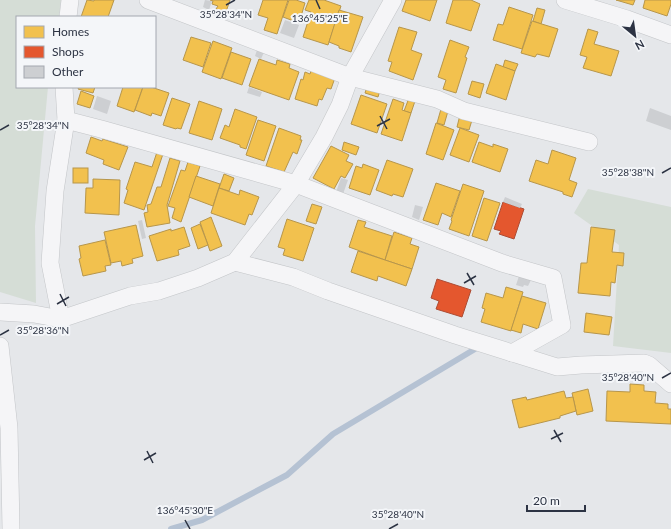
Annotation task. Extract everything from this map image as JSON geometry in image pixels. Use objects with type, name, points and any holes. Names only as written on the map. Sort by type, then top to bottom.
[{"type":"street","points":[[68,16],[70,0]]},
{"type":"street","points":[[148,0],[350,77],[437,99],[464,111],[589,142]]},
{"type":"street","points":[[0,312],[34,314],[61,319],[130,296],[160,291],[198,278],[235,262],[296,184],[324,138],[340,105],[350,77],[393,0]]},
{"type":"street","points":[[565,0],[627,19],[671,35]]},
{"type":"street","points":[[61,319],[50,263],[55,191],[66,120],[64,88]]},
{"type":"street","points":[[66,120],[101,128],[296,184],[502,263],[552,278],[562,325],[512,353]]},
{"type":"street","points":[[235,262],[293,277],[328,291],[455,335],[556,367],[581,364],[644,363],[650,365],[671,384]]},
{"type":"street","points":[[0,346],[9,428],[11,529]]},
{"type":"shaded area","points":[[0,0],[61,0],[59,16],[16,16],[16,88],[48,88],[35,226],[36,303],[0,292]]},
{"type":"shaded area","points":[[588,189],[671,207],[671,353],[613,346],[619,245],[574,213]]},
{"type":"building: Homes","points":[[87,0],[114,0],[108,16],[81,16]]},
{"type":"building: Homes","points":[[210,0],[230,0],[226,12],[216,9],[218,6],[212,4],[213,1]]},
{"type":"building: Homes","points":[[263,0],[288,0],[277,34],[264,30],[268,18],[258,15]]},
{"type":"building: Homes","points":[[289,0],[296,0],[305,3],[299,23],[283,17]]},
{"type":"building: Homes","points":[[309,0],[324,0],[341,6],[328,45],[303,37],[311,12],[305,10]]},
{"type":"building: Homes","points":[[406,0],[437,0],[430,21],[402,11]]},
{"type":"building: Homes","points":[[453,0],[471,0],[480,4],[471,31],[446,23]]},
{"type":"building: Homes","points":[[616,0],[635,0],[633,5]]},
{"type":"building: Homes","points":[[645,0],[671,0],[667,16],[643,8]]},
{"type":"building: Homes","points":[[509,7],[533,15],[522,49],[493,40],[498,24],[503,25]]},
{"type":"building: Homes","points":[[537,8],[545,10],[541,24],[533,21]]},
{"type":"building: Homes","points":[[339,10],[363,17],[351,52],[339,48],[339,46],[329,42]]},
{"type":"building: Homes","points":[[532,21],[558,29],[549,57],[537,54],[535,57],[521,53]]},
{"type":"building: Homes","points":[[399,27],[417,32],[411,50],[422,54],[413,80],[389,71],[392,62],[388,61]]},
{"type":"building: Homes","points":[[588,29],[598,32],[594,44],[619,51],[611,76],[583,68],[587,57],[580,55]]},
{"type":"building: Homes","points":[[191,37],[211,43],[203,67],[183,60]]},
{"type":"building: Homes","points":[[450,40],[469,47],[456,93],[443,89],[446,80],[438,77]]},
{"type":"building: Homes","points":[[213,41],[232,48],[221,79],[202,72]]},
{"type":"building: Homes","points":[[231,52],[251,59],[242,85],[222,78]]},
{"type":"building: Homes","points":[[259,59],[276,65],[277,60],[290,64],[289,68],[299,72],[289,100],[249,86]]},
{"type":"building: Homes","points":[[505,60],[518,64],[515,71],[503,67]]},
{"type":"building: Homes","points":[[496,64],[515,71],[506,100],[486,93]]},
{"type":"building: Homes","points":[[312,68],[336,75],[331,89],[327,88],[322,100],[319,99],[317,106],[295,99],[301,79],[303,80],[305,72],[310,74]]},
{"type":"building: Homes","points":[[472,81],[484,84],[480,98],[468,94]]},
{"type":"building: Homes","points":[[368,83],[381,87],[378,97],[365,93]]},
{"type":"building: Homes","points":[[78,88],[95,88],[93,93]]},
{"type":"building: Homes","points":[[123,88],[143,88],[134,112],[117,106]]},
{"type":"building: Homes","points":[[143,88],[154,88],[169,93],[161,116],[152,113],[151,116],[135,110]]},
{"type":"building: Homes","points":[[81,91],[94,96],[90,108],[77,104]]},
{"type":"building: Homes","points":[[361,95],[387,104],[377,133],[351,124]]},
{"type":"building: Homes","points":[[172,98],[190,104],[181,129],[163,125]]},
{"type":"building: Homes","points":[[409,98],[415,101],[411,113],[404,111]]},
{"type":"building: Homes","points":[[393,99],[404,103],[402,110],[411,113],[402,141],[381,134]]},
{"type":"building: Homes","points":[[199,101],[222,109],[212,140],[189,133]]},
{"type":"building: Homes","points":[[235,109],[257,117],[246,149],[240,147],[240,145],[220,138],[225,125],[229,127]]},
{"type":"building: Homes","points":[[441,109],[448,111],[444,125],[437,123]]},
{"type":"building: Homes","points":[[460,115],[472,120],[469,130],[457,127]]},
{"type":"building: Homes","points":[[258,120],[276,126],[264,161],[246,155]]},
{"type":"building: Homes","points":[[436,123],[454,130],[443,160],[426,154]]},
{"type":"building: Homes","points":[[279,128],[301,136],[300,140],[302,140],[297,154],[293,152],[284,172],[266,166]]},
{"type":"building: Homes","points":[[460,128],[479,135],[469,162],[450,155]]},
{"type":"building: Homes","points":[[91,137],[102,141],[103,139],[128,147],[119,170],[103,164],[104,160],[86,153]]},
{"type":"building: Homes","points":[[344,142],[359,147],[356,155],[342,150]]},
{"type":"building: Homes","points":[[479,142],[493,147],[493,144],[508,149],[500,172],[472,162]]},
{"type":"building: Homes","points":[[331,146],[349,155],[346,161],[353,164],[345,178],[341,176],[334,189],[313,178]]},
{"type":"building: Homes","points":[[552,150],[576,158],[569,180],[577,183],[572,197],[563,194],[563,192],[529,181],[536,160],[548,164]]},
{"type":"building: Homes","points":[[157,152],[163,154],[144,210],[124,203],[128,190],[126,189],[135,162],[152,167]]},
{"type":"building: Homes","points":[[170,158],[180,161],[167,205],[170,223],[147,227],[144,213],[148,212],[147,205],[151,204],[157,187],[161,187]]},
{"type":"building: Homes","points":[[387,160],[413,169],[403,197],[393,194],[392,196],[376,190]]},
{"type":"building: Homes","points":[[188,162],[200,166],[181,222],[172,218],[175,208],[168,206],[181,170],[185,171]]},
{"type":"building: Homes","points":[[363,164],[379,170],[370,195],[349,188],[356,166],[362,168]]},
{"type":"building: Homes","points":[[73,168],[88,168],[88,183],[73,183]]},
{"type":"building: Homes","points":[[224,174],[234,178],[229,191],[219,188]]},
{"type":"building: Homes","points":[[196,176],[220,184],[213,206],[189,197]]},
{"type":"building: Homes","points":[[93,179],[120,180],[119,215],[85,213],[86,188],[93,188]]},
{"type":"building: Homes","points":[[436,183],[460,191],[451,217],[442,213],[438,225],[423,220]]},
{"type":"building: Homes","points":[[463,184],[484,191],[469,236],[449,229]]},
{"type":"building: Homes","points":[[219,188],[239,195],[240,190],[259,197],[252,215],[249,214],[245,225],[211,213]]},
{"type":"building: Homes","points":[[484,198],[500,203],[487,241],[472,236]]},
{"type":"building: Homes","points":[[312,204],[322,207],[316,224],[306,221]]},
{"type":"building: Homes","points":[[211,217],[222,246],[210,251],[200,222]]},
{"type":"building: Homes","points":[[287,219],[314,228],[303,261],[283,255],[285,249],[278,247]]},
{"type":"building: Homes","points":[[358,220],[366,222],[364,227],[392,236],[385,260],[349,247]]},
{"type":"building: Homes","points":[[200,224],[208,245],[198,249],[191,228]]},
{"type":"building: Homes","points":[[136,225],[143,256],[132,259],[133,263],[122,266],[121,261],[111,263],[104,232]]},
{"type":"building: Homes","points":[[184,227],[190,246],[178,250],[179,255],[157,261],[149,236],[171,229],[171,231]]},
{"type":"building: Homes","points":[[591,227],[615,230],[612,252],[624,253],[623,266],[617,265],[615,283],[611,282],[610,296],[578,293],[581,263],[587,263]]},
{"type":"building: Homes","points":[[394,232],[412,238],[410,244],[419,247],[412,269],[385,260]]},
{"type":"building: Homes","points":[[105,240],[111,265],[105,266],[106,271],[83,276],[79,259],[81,258],[79,246]]},
{"type":"building: Homes","points":[[358,251],[412,269],[406,286],[378,276],[377,281],[351,272]]},
{"type":"building: Homes","points":[[506,287],[523,292],[511,331],[481,322],[485,309],[482,308],[486,293],[503,298]]},
{"type":"building: Homes","points":[[522,296],[546,303],[538,329],[523,324],[521,333],[511,330]]},
{"type":"building: Homes","points":[[586,313],[612,317],[609,335],[584,332]]},
{"type":"building: Homes","points":[[630,384],[644,385],[644,391],[656,392],[655,403],[668,404],[668,409],[671,409],[671,424],[606,421],[607,391],[630,392]]},
{"type":"building: Homes","points":[[588,389],[593,411],[577,415],[572,393]]},
{"type":"building: Homes","points":[[564,391],[566,398],[573,397],[576,411],[560,416],[560,418],[519,428],[512,400],[526,397],[527,400]]},
{"type":"building: Shops","points":[[503,202],[524,209],[514,239],[499,234],[501,231],[494,229]]},
{"type":"building: Shops","points":[[437,279],[471,290],[462,317],[436,309],[439,301],[431,298]]},
{"type":"building: Other","points":[[205,0],[212,1],[209,10],[203,7]]},
{"type":"building: Other","points":[[285,20],[299,25],[294,38],[280,33]]},
{"type":"building: Other","points":[[258,47],[265,50],[261,59],[255,56]]},
{"type":"building: Other","points":[[249,87],[262,92],[260,97],[247,93]]},
{"type":"building: Other","points":[[97,96],[111,101],[107,114],[93,109]]},
{"type":"building: Other","points":[[650,108],[671,116],[671,130],[646,121]]},
{"type":"building: Other","points":[[341,178],[348,180],[343,194],[336,192]]},
{"type":"building: Other","points":[[505,197],[522,204],[520,208],[503,202]]},
{"type":"building: Other","points":[[415,205],[423,207],[419,220],[412,217]]},
{"type":"building: Other","points":[[142,220],[146,238],[142,239],[138,221]]},
{"type":"building: Other","points":[[519,276],[531,280],[528,286],[524,285],[523,287],[516,285]]},
{"type":"waterway","points":[[171,529],[202,520],[287,475],[333,434],[480,346]]}]
